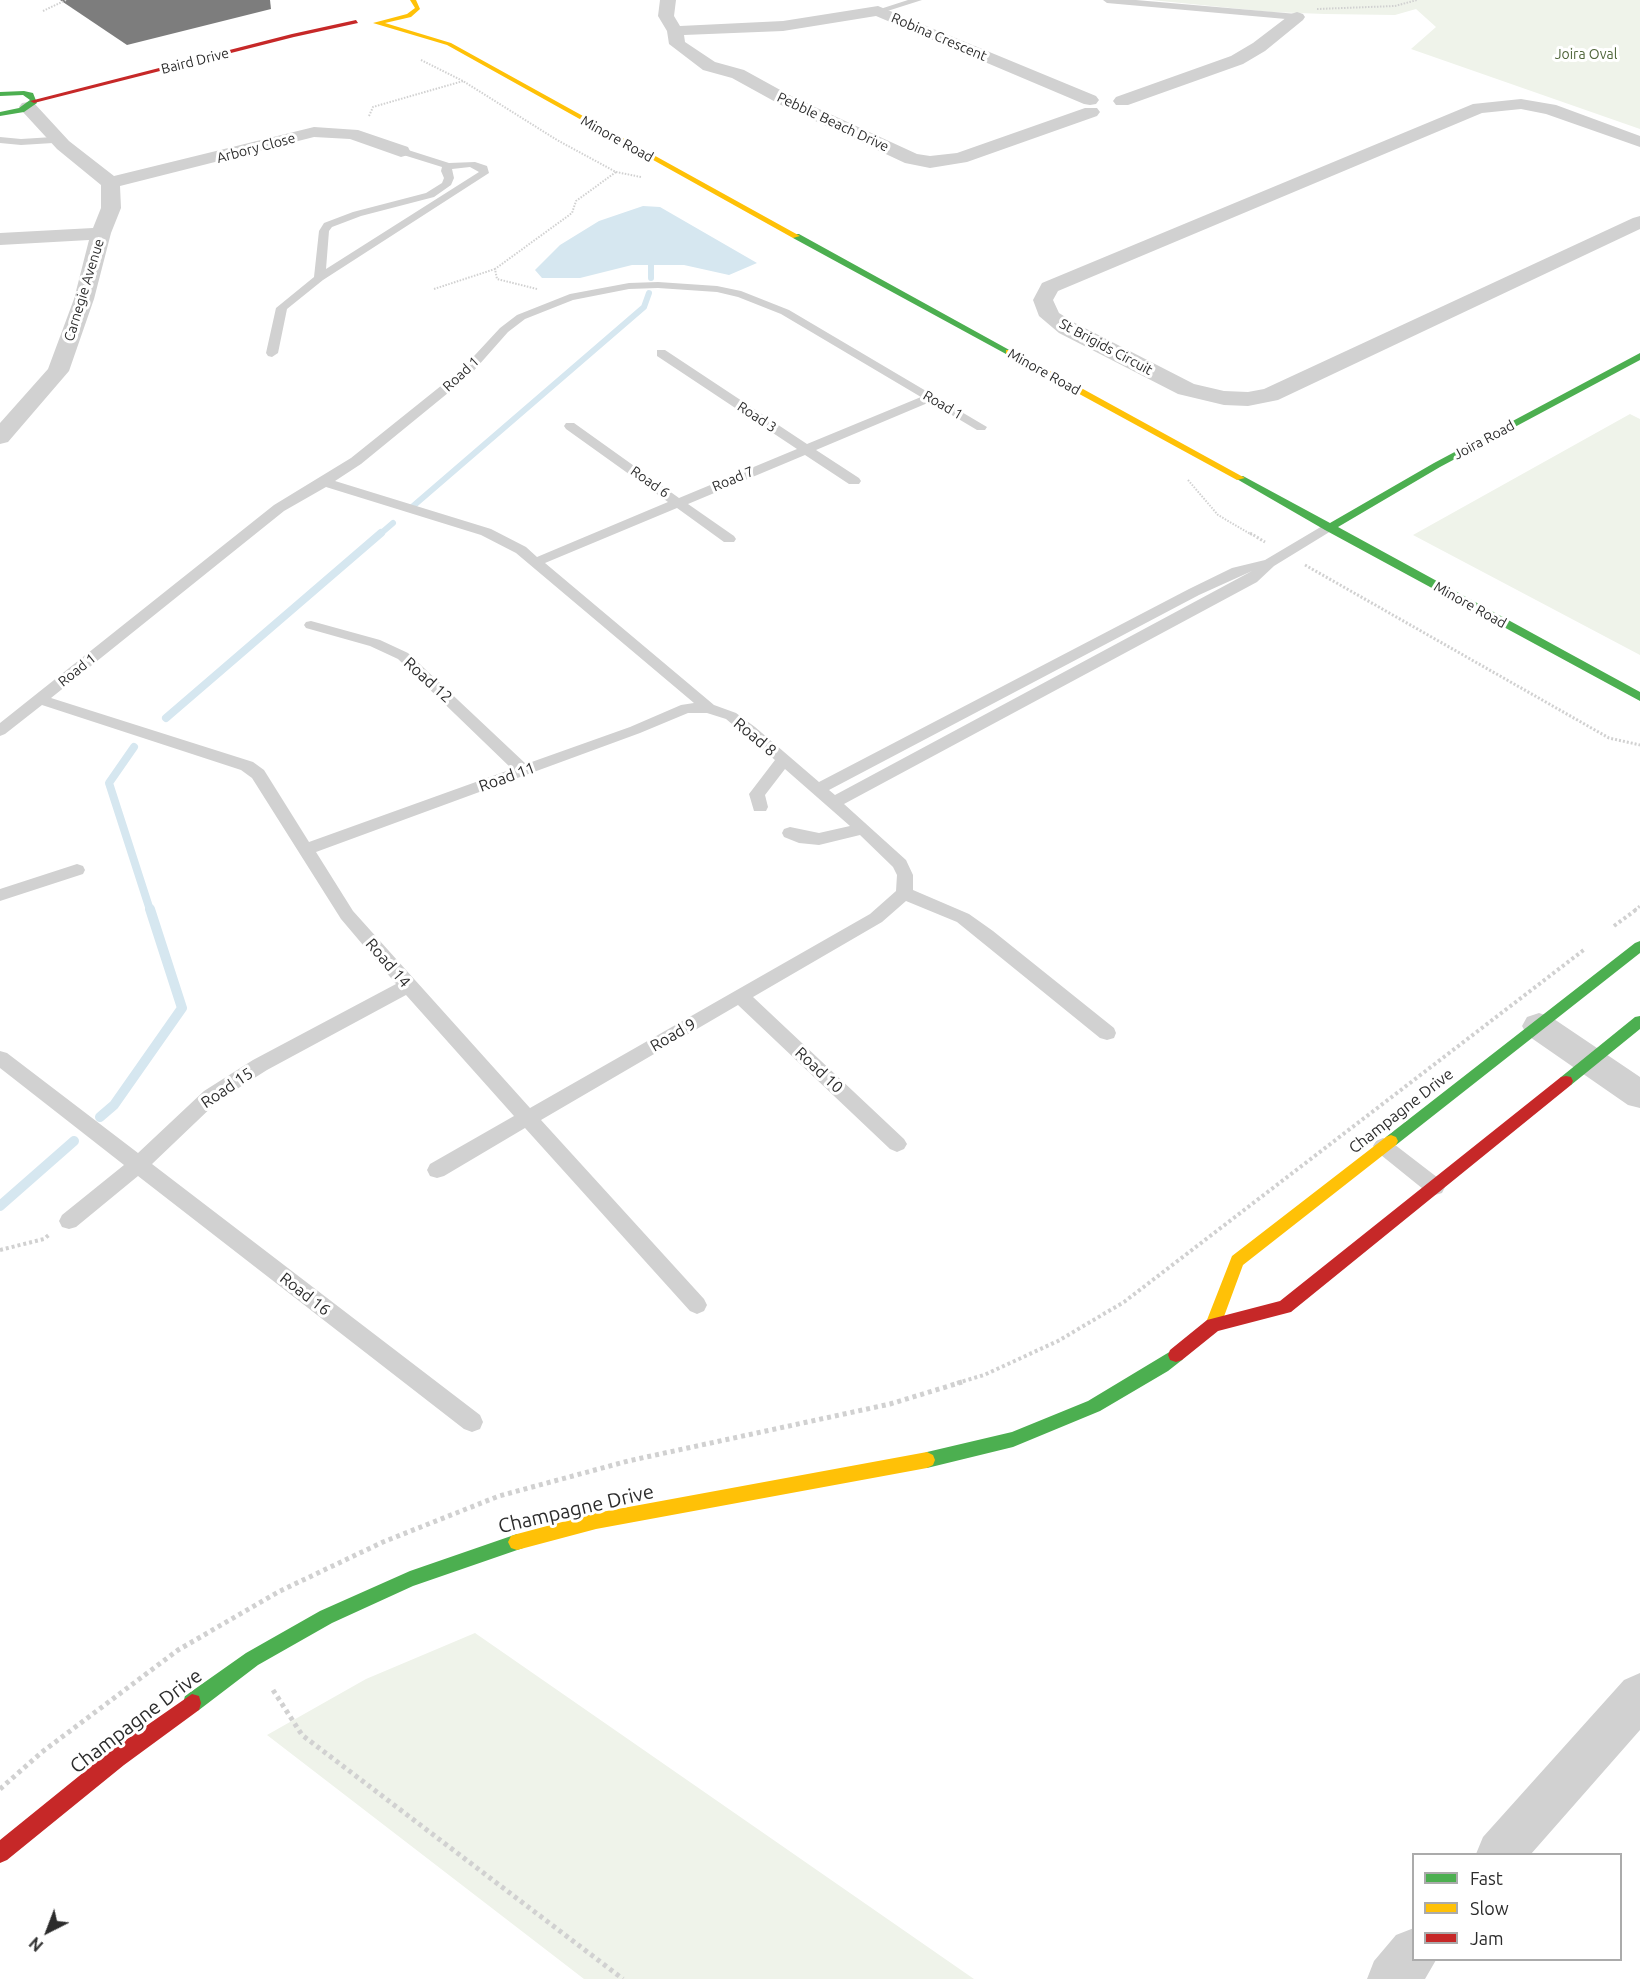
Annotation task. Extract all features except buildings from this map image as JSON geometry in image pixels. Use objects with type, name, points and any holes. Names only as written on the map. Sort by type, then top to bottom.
[{"type":"street","name":"Pebble Beach Drive","points":[[668,0],[666,16],[675,31],[677,44],[709,66],[738,74],[787,101],[929,168],[960,158],[1090,106]]},
{"type":"street","points":[[336,13],[346,20],[378,22],[401,19],[418,4]]},
{"type":"street","name":"Minore Road","points":[[418,4],[449,44]]},
{"type":"street","name":"Robina Crescent","points":[[675,31],[792,25],[878,11],[1090,106]]},
{"type":"street","name":"Baird Drive","points":[[16,96],[204,48],[320,15]]},
{"type":"street","points":[[1090,106],[1106,98],[1122,101],[1237,60],[1259,47],[1297,17]]},
{"type":"street","name":"Baird Drive","points":[[16,96],[356,22]]},
{"type":"street","name":"Minore Road","points":[[378,22],[449,44],[628,145],[1640,697]]},
{"type":"street","points":[[58,142],[1,114],[16,96],[58,142],[110,183]]},
{"type":"street","name":"St Brigids Circuit","points":[[1640,142],[1550,110],[1521,104],[1479,108],[1049,287],[1043,300],[1050,316],[1067,328],[1186,389],[1224,398],[1248,399],[1270,395],[1640,222]]},
{"type":"street","name":"Arbory Close","points":[[110,183],[314,132],[346,133],[400,151]]},
{"type":"street","name":"Carnegie Avenue","points":[[0,437],[58,371],[84,299],[101,233],[111,208],[110,183]]},
{"type":"street","points":[[0,239],[101,233]]},
{"type":"street","name":"Joira Road","points":[[1329,528],[1437,465],[1640,356]]},
{"type":"street","name":"Champagne Drive","points":[[1214,1325],[1237,1261],[1640,946]]},
{"type":"street","name":"Champagne Drive","points":[[0,1853],[117,1758],[252,1659],[326,1617],[410,1579],[501,1546],[596,1521],[923,1461],[1013,1439],[1094,1406],[1162,1366],[1214,1325],[1285,1307],[1640,1022]]},
{"type":"street","points":[[1539,1026],[1640,1095]]},
{"type":"street","points":[[1501,1853],[1640,1696]]},
{"type":"street","points":[[1392,1979],[1412,1954]]},
{"type":"lane","points":[[878,11],[918,0]]},
{"type":"lane","points":[[1107,0],[1297,17]]},
{"type":"lane","points":[[0,140],[58,142]]},
{"type":"lane","points":[[272,353],[282,308],[319,278],[484,173],[483,168],[471,164],[448,166],[400,151]]},
{"type":"lane","points":[[319,278],[324,231],[328,225],[357,214],[430,195],[446,185],[449,178],[446,171],[448,166]]},
{"type":"lane","name":"Road 1","points":[[0,731],[279,508],[356,461],[466,372],[504,330],[521,317],[570,297],[629,286],[658,285],[717,289],[741,294],[785,312],[981,427]]},
{"type":"lane","name":"Road 3","points":[[660,353],[854,481]]},
{"type":"lane","name":"Road 7","points":[[536,562],[930,398]]},
{"type":"lane","name":"Road 6","points":[[570,426],[729,539]]},
{"type":"lane","name":"Road 8","points":[[325,482],[486,532],[503,539],[536,562],[709,708],[741,723],[863,829],[900,864],[905,875],[904,893]]},
{"type":"lane","points":[[818,790],[1194,592],[1237,571],[1269,562],[1329,528]]},
{"type":"lane","points":[[833,803],[1252,579],[1269,562]]},
{"type":"lane","points":[[1194,592],[1210,602]]},
{"type":"lane","name":"Road 12","points":[[311,625],[375,643],[403,656],[524,771]]},
{"type":"lane","name":"Road 14","points":[[40,699],[253,770],[264,782],[346,915],[526,1118],[697,1305]]},
{"type":"lane","name":"Road 11","points":[[304,850],[635,730],[686,708],[709,708]]},
{"type":"lane","points":[[760,807],[757,794],[783,761]]},
{"type":"lane","points":[[790,832],[799,837],[819,839],[863,829]]},
{"type":"lane","points":[[0,895],[77,870]]},
{"type":"lane","points":[[904,893],[963,918],[1107,1033]]},
{"type":"lane","name":"Road 9","points":[[437,1170],[876,918],[904,893]]},
{"type":"lane","name":"Road 15","points":[[69,1221],[138,1165],[218,1091],[260,1065],[408,986]]},
{"type":"lane","name":"Road 10","points":[[741,997],[897,1144]]},
{"type":"lane","points":[[0,1059],[138,1165]]},
{"type":"lane","points":[[1383,1146],[1435,1187]]},
{"type":"lane","name":"Road 16","points":[[138,1165],[472,1422]]},
{"type":"path","points":[[43,11],[66,0]]},
{"type":"path","points":[[346,133],[368,117],[374,107],[463,81]]},
{"type":"path","points":[[434,289],[495,269],[572,213],[576,201],[616,172]]},
{"type":"path","points":[[495,269],[497,279],[570,297]]},
{"type":"path","points":[[1613,927],[1640,906]]},
{"type":"path","points":[[0,1790],[42,1752],[178,1650],[280,1591],[383,1542],[499,1497],[617,1464],[890,1404],[984,1375],[1058,1341],[1124,1302],[1595,941]]},
{"type":"path","points":[[0,1250],[44,1239],[69,1221]]},
{"type":"path","points":[[252,1659],[302,1735],[623,1979]]},
{"type":"green space","name":"Joira Oval","points":[[1151,0],[1640,0],[1640,129],[1411,49],[1436,27],[1416,9],[1395,15],[1325,14],[1271,12]]},
{"type":"green space","points":[[1630,414],[1640,419],[1640,655],[1413,535]]},
{"type":"green space","points":[[475,1633],[974,1979],[584,1979],[267,1735],[366,1679]]},
{"type":"shaded area","points":[[643,206],[660,207],[757,263],[729,275],[684,265],[632,265],[580,278],[542,278],[535,270],[560,245],[599,221]]},
{"type":"waterway","points":[[651,253],[651,278]]},
{"type":"waterway","points":[[412,507],[644,307],[649,293]]},
{"type":"waterway","points":[[379,535],[393,523]]},
{"type":"waterway","points":[[166,718],[381,533]]},
{"type":"waterway","points":[[134,747],[109,783],[150,910]]},
{"type":"waterway","points":[[100,1117],[114,1105],[182,1008],[150,909]]},
{"type":"waterway","points":[[0,1206],[74,1141]]},
{"type":"traffic: fast","points":[[0,94],[24,93],[30,95],[34,101],[21,110],[0,114]]},
{"type":"traffic: fast","points":[[796,236],[1009,352]]},
{"type":"traffic: fast","points":[[1329,528],[1437,465],[1640,356]]},
{"type":"traffic: fast","points":[[1240,478],[1640,697]]},
{"type":"traffic: fast","points":[[1391,1141],[1640,946]]},
{"type":"traffic: fast","points":[[1566,1081],[1640,1021]]},
{"type":"traffic: fast","points":[[927,1460],[1013,1439],[1094,1406],[1162,1366],[1176,1355]]},
{"type":"traffic: fast","points":[[192,1703],[252,1659],[326,1617],[410,1579],[517,1542]]},
{"type":"traffic: slow","points":[[376,23],[409,16],[418,8],[413,0]]},
{"type":"traffic: slow","points":[[378,23],[449,44],[796,236]]},
{"type":"traffic: slow","points":[[1009,352],[1240,478]]},
{"type":"traffic: slow","points":[[1213,1325],[1237,1261],[1391,1141]]},
{"type":"traffic: slow","points":[[517,1542],[596,1521],[927,1460]]},
{"type":"traffic: jam","points":[[34,101],[294,35],[356,22]]},
{"type":"traffic: jam","points":[[1176,1355],[1213,1325],[1285,1307],[1566,1081]]},
{"type":"traffic: jam","points":[[0,1853],[117,1758],[192,1703]]}]
